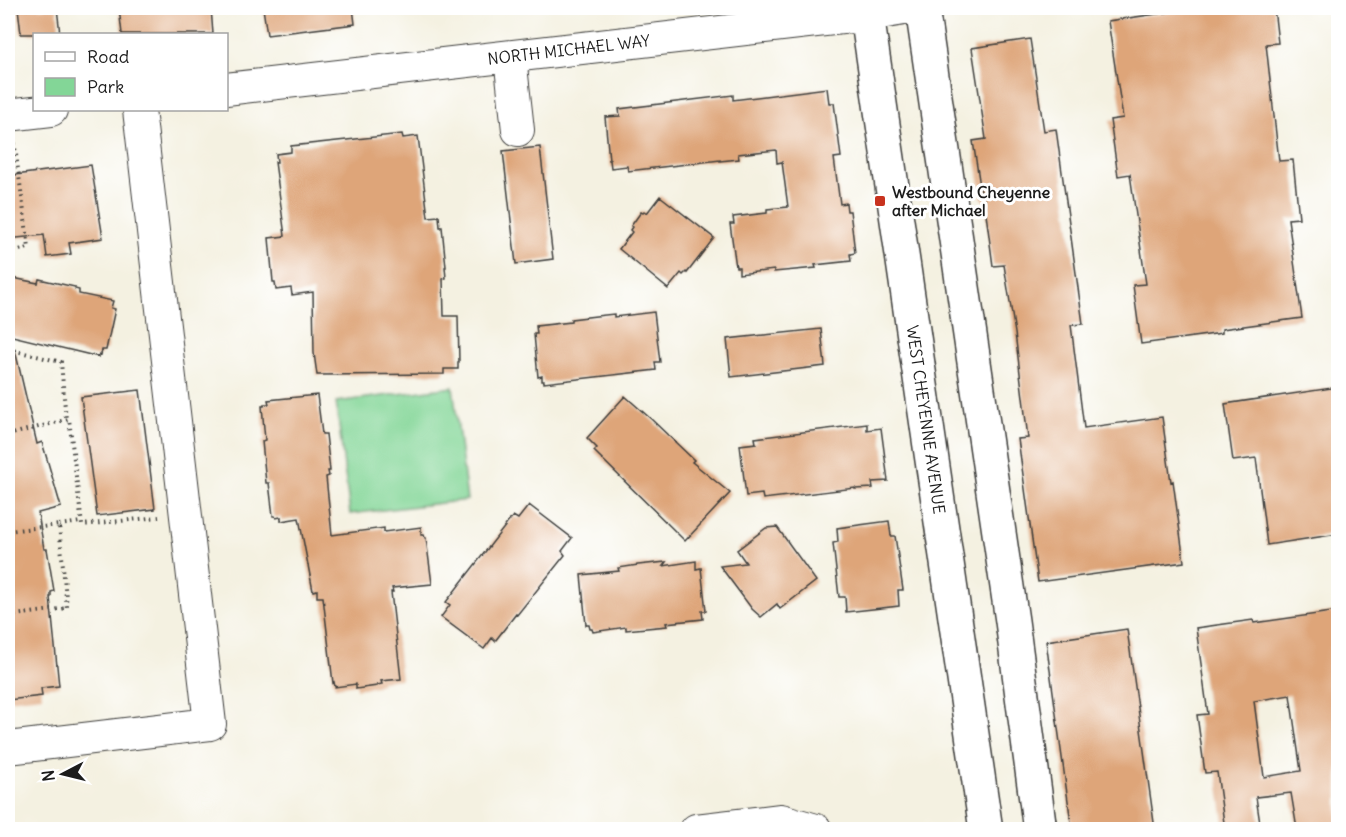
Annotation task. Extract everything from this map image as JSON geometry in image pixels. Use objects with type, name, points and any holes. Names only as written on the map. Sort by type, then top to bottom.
[{"type":"main road","points":[[922,8],[1012,621],[1040,830]]},
{"type":"main road","name":"WEST CHEYENNE AVENUE","points":[[867,11],[986,830]]},
{"type":"street","name":"NORTH MICHAEL WAY","points":[[228,89],[510,57],[867,11],[910,8]]},
{"type":"street","points":[[510,57],[518,130]]},
{"type":"street","points":[[9,114],[40,111]]},
{"type":"street","points":[[8,748],[210,724],[139,111]]},
{"type":"street","points":[[696,830],[781,820],[816,829]]},
{"type":"path","points":[[8,252],[29,248],[9,114]]},
{"type":"path","points":[[8,349],[61,362],[66,420]]},
{"type":"path","points":[[8,435],[69,419],[81,522]]},
{"type":"path","points":[[8,531],[81,522],[82,525],[186,515]]},
{"type":"path","points":[[8,616],[67,608],[59,525]]},
{"type":"green space","points":[[453,387],[467,500],[350,514],[336,402]]},
{"type":"building","points":[[18,8],[57,8],[60,33],[21,34]]},
{"type":"building","points":[[119,8],[211,8],[213,33],[122,33]]},
{"type":"building","points":[[263,8],[353,8],[355,24],[267,35]]},
{"type":"building","points":[[1191,8],[1274,8],[1278,43],[1266,44],[1279,161],[1293,160],[1299,218],[1288,219],[1302,318],[1222,329],[1222,333],[1141,344],[1133,285],[1146,284],[1130,174],[1118,176],[1110,120],[1123,118],[1108,21]]},
{"type":"building","points":[[1030,39],[1044,131],[1056,129],[1083,324],[1071,325],[1084,428],[1162,417],[1184,562],[1038,582],[1018,439],[1028,438],[1015,333],[1004,265],[993,266],[973,141],[986,139],[972,48]]},
{"type":"building","points":[[827,88],[829,103],[834,103],[841,157],[834,158],[840,204],[846,203],[847,211],[850,211],[855,253],[850,254],[851,261],[815,265],[816,268],[739,274],[730,224],[734,224],[733,217],[767,213],[767,209],[788,207],[782,162],[777,163],[776,150],[738,154],[739,159],[628,171],[627,166],[611,168],[605,117],[620,116],[619,109],[733,95],[733,100]]},
{"type":"building","points":[[402,134],[403,138],[418,136],[428,217],[439,216],[440,227],[442,227],[446,267],[446,278],[443,279],[444,316],[458,316],[458,369],[444,369],[444,374],[317,375],[314,353],[313,292],[292,295],[291,288],[276,290],[275,282],[273,282],[269,238],[285,236],[275,162],[277,162],[276,154],[291,152],[291,146]]},
{"type":"building","points":[[540,147],[553,259],[516,264],[503,151]]},
{"type":"building","points":[[91,165],[103,238],[69,243],[71,254],[47,257],[44,235],[8,239],[8,176]]},
{"type":"building","points":[[660,196],[714,238],[687,273],[683,275],[681,273],[668,289],[619,249],[632,232],[631,226],[641,212],[647,213]]},
{"type":"building","points":[[8,277],[38,283],[39,279],[75,287],[79,290],[79,294],[113,301],[111,308],[115,309],[106,350],[102,350],[99,357],[8,335]]},
{"type":"building","points":[[654,312],[660,362],[655,362],[656,370],[544,383],[542,376],[538,377],[534,334],[537,334],[536,326],[571,322],[571,319],[596,316],[614,314],[614,317]]},
{"type":"building","points":[[821,329],[825,366],[731,377],[727,339]]},
{"type":"building","points":[[15,350],[37,444],[42,442],[61,507],[38,513],[54,591],[51,592],[50,597],[59,686],[41,688],[42,696],[8,700],[8,351]]},
{"type":"building","points":[[1338,387],[1338,534],[1267,545],[1256,458],[1233,461],[1225,404]]},
{"type":"building","points":[[140,390],[155,509],[97,516],[81,397]]},
{"type":"building","points":[[317,395],[322,434],[326,434],[330,471],[328,471],[329,476],[326,477],[332,535],[384,528],[384,532],[421,527],[421,535],[426,538],[432,584],[392,588],[393,592],[391,592],[401,679],[381,681],[382,684],[377,686],[356,689],[356,684],[335,687],[323,597],[317,597],[317,590],[313,591],[299,518],[281,521],[281,517],[273,516],[269,483],[266,483],[262,441],[265,440],[262,406],[269,404],[268,400]]},
{"type":"building","points":[[625,396],[694,460],[692,462],[730,493],[685,541],[594,451],[597,448],[587,438]]},
{"type":"building","points":[[867,424],[867,430],[881,428],[888,481],[872,482],[873,488],[763,499],[762,494],[746,496],[740,445],[756,443],[755,438]]},
{"type":"building","points":[[529,505],[572,538],[562,551],[565,555],[495,641],[492,638],[484,649],[441,617],[450,605],[446,602],[513,516],[518,519]]},
{"type":"building","points":[[889,521],[891,536],[895,536],[903,590],[898,590],[899,606],[846,612],[845,597],[839,597],[833,543],[838,542],[837,528]]},
{"type":"building","points":[[777,527],[816,581],[780,609],[777,604],[761,617],[752,609],[720,566],[746,563],[737,550],[766,528]]},
{"type":"building","points":[[696,561],[696,569],[701,568],[706,611],[702,611],[703,619],[666,623],[667,626],[626,630],[626,627],[593,632],[589,625],[586,625],[581,575],[619,571],[618,568],[638,565],[666,562],[663,566]]},
{"type":"building","points":[[1338,611],[1338,823],[1297,829],[1291,793],[1256,797],[1261,830],[1225,830],[1217,772],[1205,773],[1197,715],[1208,714],[1196,628],[1253,620],[1254,623]],"holes":[[[1290,695],[1301,771],[1264,777],[1254,701]]]},
{"type":"building","points":[[1127,629],[1155,830],[1072,830],[1046,641]]},
{"type":"place","name":"Westbound Cheyenne after Michael","points":[[880,201]]}]
